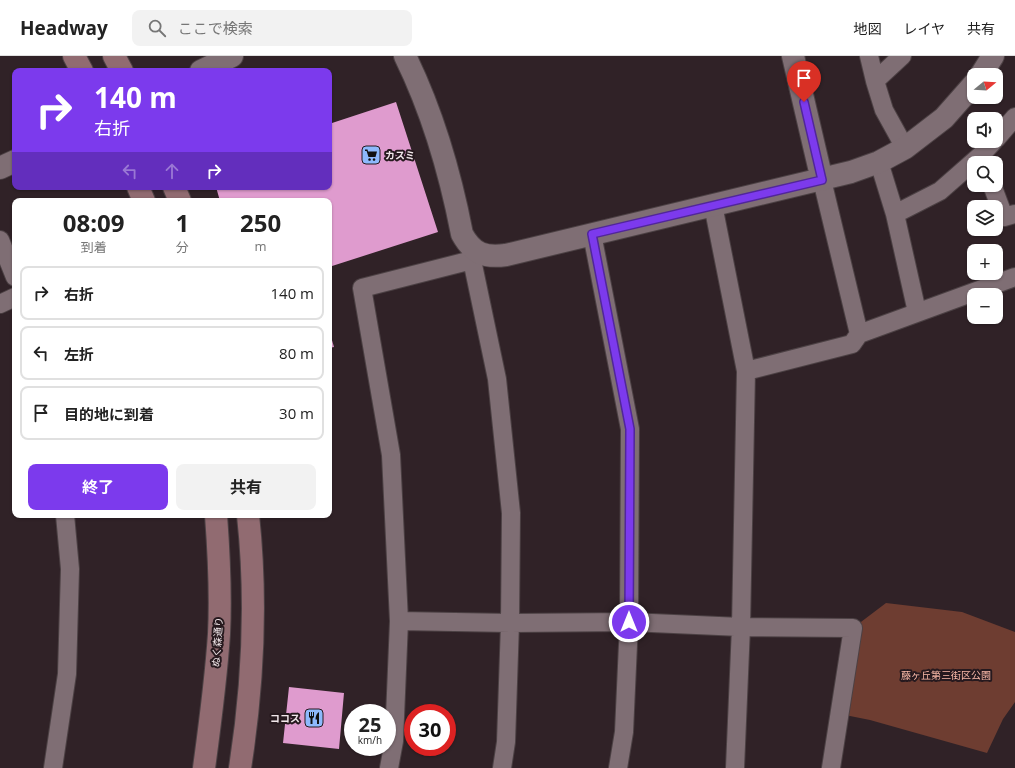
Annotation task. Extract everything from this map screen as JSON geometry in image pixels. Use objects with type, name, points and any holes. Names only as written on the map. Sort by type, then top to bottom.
[{"type":"main road","points":[[74,56],[80,68]]},
{"type":"main road","points":[[114,56],[120,68]]},
{"type":"main road","name":"ぬく森通り","points":[[204,768],[211,720],[219,634],[219,556],[216,518]]},
{"type":"main road","points":[[240,768],[246,726],[252,633],[252,551],[248,518]]},
{"type":"street","points":[[207,68],[232,56]]},
{"type":"street","points":[[405,56],[425,99],[446,159],[462,234],[474,256],[497,379],[510,513],[510,624],[506,742],[502,768]]},
{"type":"street","points":[[793,56],[859,334]]},
{"type":"street","points":[[868,56],[884,110],[905,148]]},
{"type":"street","points":[[875,81],[902,56]]},
{"type":"street","points":[[985,68],[993,56]]},
{"type":"street","points":[[389,768],[394,741],[399,621],[391,455],[362,288],[474,256],[506,255],[851,172],[879,162],[905,148],[944,118],[967,92]]},
{"type":"street","points":[[1003,131],[1015,117]]},
{"type":"street","points":[[0,168],[12,162]]},
{"type":"street","points":[[879,162],[895,214],[917,312]]},
{"type":"street","points":[[895,214],[940,191],[967,171]]},
{"type":"street","points":[[995,192],[1004,217],[1015,214]]},
{"type":"street","points":[[713,205],[746,371],[741,627],[735,768]]},
{"type":"street","points":[[592,234],[630,429],[629,622],[624,732],[618,768]]},
{"type":"street","points":[[0,240],[12,270]]},
{"type":"street","points":[[746,371],[852,344],[859,334],[1015,278]]},
{"type":"street","points":[[0,304],[12,298]]},
{"type":"street","points":[[53,768],[67,674],[70,568],[65,518]]},
{"type":"street","points":[[399,621],[510,624],[629,622],[741,627],[853,628],[831,768]]},
{"type":"green space","name":"藤ヶ丘第三街区公園","points":[[886,603],[962,612],[1015,632],[1015,702],[1003,719],[987,753],[870,720],[840,714],[853,628]]},
{"type":"building","name":"カスミ","points":[[396,102],[438,232],[332,266],[332,198],[219,198],[217,190],[332,190],[332,123]]},
{"type":"building","name":"ココス","points":[[289,687],[344,693],[339,749],[283,743]]},
{"type":"place","name":"カスミ","points":[[371,155]]},
{"type":"place","name":"ココス","points":[[314,718]]},
{"type":"route","points":[[629,622],[630,429],[592,234],[822,180],[804,102]]}]
